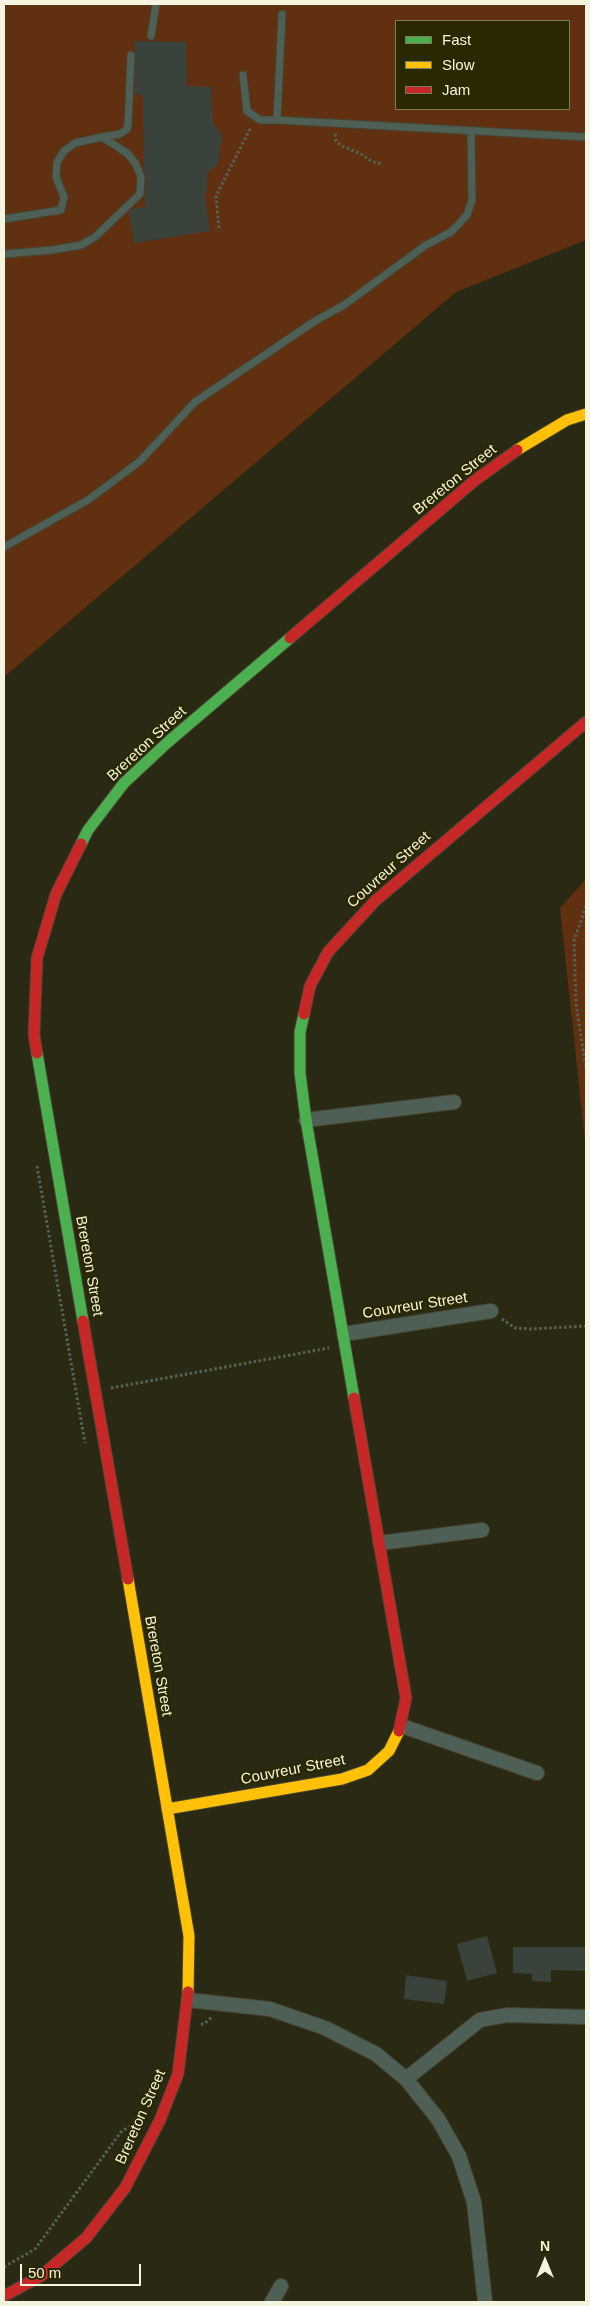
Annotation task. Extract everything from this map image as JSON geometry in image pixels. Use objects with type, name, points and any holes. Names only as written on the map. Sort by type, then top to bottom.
[{"type":"street","name":"Brereton Street","points":[[4,2296],[41,2276],[86,2238],[125,2188],[160,2120],[178,2074],[188,2000],[189,1936],[34,1036],[37,958],[56,894],[88,830],[124,783],[467,487],[519,449],[567,420],[586,414]]},
{"type":"street","name":"Couvreur Street","points":[[167,1809],[351,1776],[368,1770],[389,1751],[402,1726],[406,1698],[306,1120],[300,1073],[300,1032],[310,986],[328,952],[375,901],[586,722]]},
{"type":"street","points":[[306,1120],[454,1102]]},
{"type":"street","name":"Couvreur Street","points":[[345,1340],[491,1311]]},
{"type":"street","points":[[380,1543],[482,1530]]},
{"type":"street","points":[[402,1726],[537,1773]]},
{"type":"street","points":[[188,2000],[270,2009],[325,2028],[376,2054],[406,2079],[438,2118],[459,2156],[474,2202],[482,2256],[485,2302]]},
{"type":"street","points":[[406,2079],[480,2020],[507,2015],[586,2017]]},
{"type":"street","points":[[272,2302],[281,2286]]},
{"type":"lane","points":[[151,36],[156,4]]},
{"type":"lane","points":[[277,120],[282,14]]},
{"type":"lane","points":[[4,219],[61,210],[64,197],[56,178],[57,162],[64,151],[75,143],[120,134],[127,129],[132,55]]},
{"type":"lane","points":[[242,74],[247,111],[256,118],[586,137]]},
{"type":"lane","points":[[4,547],[88,500],[138,462],[195,402],[315,321],[344,305],[426,245],[451,232],[467,215],[472,200],[471,131]]},
{"type":"lane","points":[[4,254],[52,250],[81,245],[95,236],[140,194],[141,178],[136,164],[127,153],[102,137]]},
{"type":"path","points":[[219,228],[216,196],[256,118]]},
{"type":"path","points":[[334,123],[336,141],[373,162],[383,164]]},
{"type":"path","points":[[586,906],[574,941],[576,1004],[586,1069]]},
{"type":"path","points":[[37,1164],[86,1452]]},
{"type":"path","points":[[491,1311],[516,1328],[586,1326]]},
{"type":"path","points":[[76,1394],[345,1340]]},
{"type":"path","points":[[186,2021],[204,2024],[215,2015]]},
{"type":"path","points":[[4,2267],[35,2249],[121,2132],[144,2116]]},
{"type":"shaded area","points":[[4,4],[586,4],[586,240],[456,292],[4,677]]},
{"type":"shaded area","points":[[586,879],[586,1150],[560,908]]},
{"type":"building","points":[[135,41],[186,42],[187,86],[211,87],[213,122],[222,136],[218,165],[207,172],[207,193],[204,193],[210,231],[134,243],[129,212],[132,209],[145,207],[146,177],[144,171],[143,96],[135,94]]},
{"type":"building","points":[[487,1936],[497,1973],[467,1981],[457,1944]]},
{"type":"building","points":[[513,1947],[586,1947],[586,1971],[551,1970],[551,1982],[532,1981],[532,1974],[513,1973]]},
{"type":"building","points":[[406,1975],[447,1981],[444,2004],[404,1999]]},
{"type":"traffic: fast","points":[[81,844],[88,830],[124,783],[168,742],[290,638]]},
{"type":"traffic: fast","points":[[304,1014],[300,1032],[300,1073],[306,1120],[354,1398]]},
{"type":"traffic: fast","points":[[37,1053],[83,1321]]},
{"type":"traffic: slow","points":[[517,450],[567,420],[586,414]]},
{"type":"traffic: slow","points":[[128,1579],[189,1936],[188,1992]]},
{"type":"traffic: slow","points":[[167,1809],[342,1779],[368,1770],[389,1751],[399,1731]]},
{"type":"traffic: jam","points":[[290,638],[474,481],[517,450]]},
{"type":"traffic: jam","points":[[304,1014],[310,986],[328,952],[375,901],[586,722]]},
{"type":"traffic: jam","points":[[37,1053],[34,1035],[37,958],[56,894],[81,844]]},
{"type":"traffic: jam","points":[[83,1321],[128,1579]]},
{"type":"traffic: jam","points":[[354,1398],[406,1698],[399,1731]]},
{"type":"traffic: jam","points":[[4,2296],[41,2276],[86,2238],[125,2188],[160,2120],[178,2074],[188,1992]]}]
